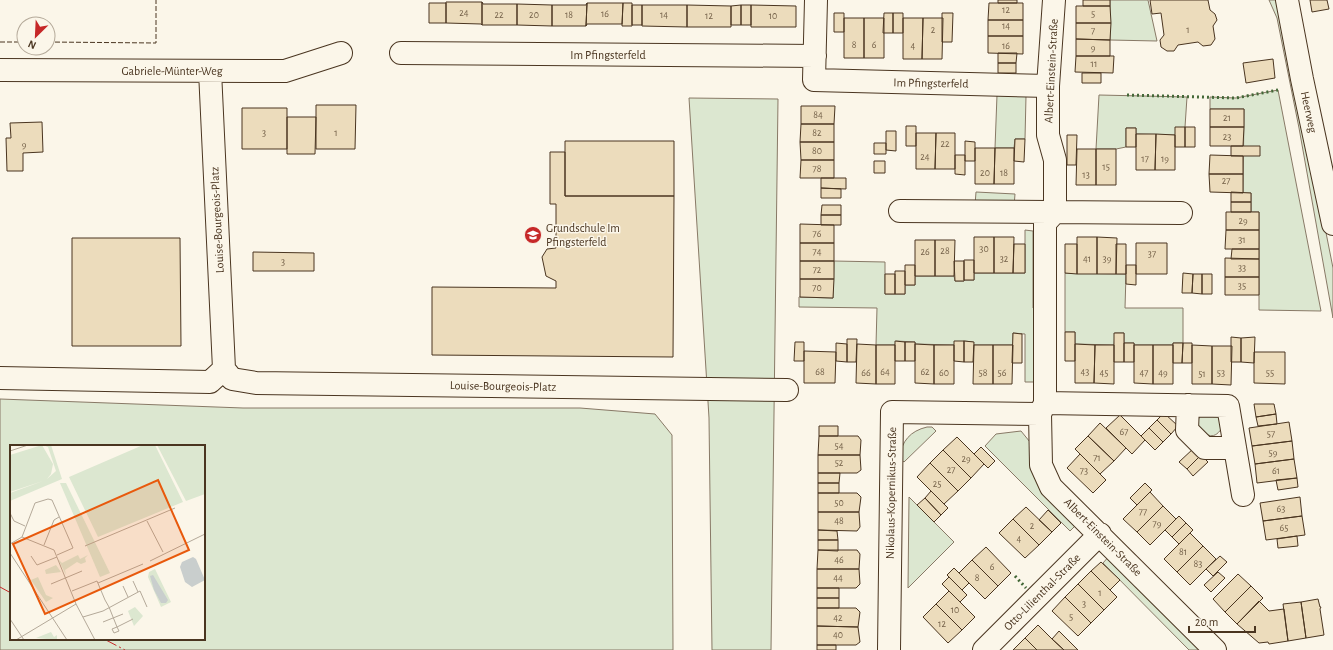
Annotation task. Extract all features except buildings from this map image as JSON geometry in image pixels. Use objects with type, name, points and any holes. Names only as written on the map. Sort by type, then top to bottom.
[{"type":"street","points":[[815,56],[816,0]]},
{"type":"street","name":"Albert-Einstein-Straße","points":[[1054,0],[1048,86],[1048,135],[1055,160],[1055,212],[1045,223],[1041,465],[1051,487],[1100,534],[1215,650]]},
{"type":"street","name":"Heerweg","points":[[1287,0],[1333,224]]},
{"type":"street","name":"Gabriele-Münter-Weg","points":[[0,70],[286,71],[341,53]]},
{"type":"street","name":"Im Pfingsterfeld","points":[[401,53],[815,56],[814,80],[1048,86]]},
{"type":"street","name":"Louise-Bourgeois-Platz","points":[[210,71],[224,369],[232,379],[256,383],[787,390]]},
{"type":"street","points":[[900,211],[1182,213]]},
{"type":"street","points":[[0,378],[210,382],[224,369]]},
{"type":"street","points":[[1188,405],[1187,430],[1205,448],[1235,448]]},
{"type":"street","points":[[1043,408],[1188,405],[1228,406],[1243,495]]},
{"type":"street","name":"Nikolaus-Kopernikus-Straße","points":[[889,650],[892,412],[1043,408]]},
{"type":"street","name":"Otto-Lilienthal-Straße","points":[[984,650],[1100,534]]},
{"type":"green space","points":[[1110,0],[1148,0],[1157,41],[1110,40]]},
{"type":"green space","points":[[1269,0],[1278,0],[1296,81],[1333,268],[1333,318],[1299,128],[1277,18]]},
{"type":"green space","points":[[1278,90],[1321,311],[1259,310],[1259,212],[1251,212],[1251,193],[1243,193],[1244,109],[1210,109],[1210,97],[1236,98]]},
{"type":"green space","points":[[997,95],[1026,96],[1025,139],[1015,139],[1014,148],[995,148]]},
{"type":"green space","points":[[1099,95],[1187,97],[1185,127],[1175,135],[1136,134],[1136,128],[1126,128],[1126,147],[1116,149],[1096,149]]},
{"type":"green space","points":[[689,98],[778,99],[771,650],[712,650],[709,418]]},
{"type":"green space","points":[[976,192],[1015,194],[1014,207],[975,205]]},
{"type":"green space","points":[[1025,230],[1033,231],[1033,308],[1040,309],[1039,382],[1025,382],[1025,334],[1013,333],[1013,345],[974,345],[973,342],[964,341],[954,345],[915,344],[915,342],[896,341],[895,345],[876,345],[877,308],[799,307],[799,297],[833,298],[834,261],[885,262],[885,294],[905,294],[905,285],[915,285],[915,276],[954,276],[955,281],[964,281],[974,280],[974,273],[1025,273]]},
{"type":"green space","points":[[1065,273],[1126,274],[1125,308],[1183,308],[1183,343],[1173,343],[1173,345],[1134,345],[1134,343],[1124,343],[1124,333],[1115,333],[1114,345],[1075,344],[1075,332],[1065,332]]},
{"type":"green space","points":[[0,399],[243,408],[580,408],[655,414],[672,435],[673,650],[0,650]]},
{"type":"green space","points":[[1216,410],[1223,426],[1217,434],[1210,436],[1197,425],[1200,414]]},
{"type":"green space","points":[[927,427],[932,427],[936,431],[904,462],[899,458],[905,442],[911,434]]},
{"type":"green space","points":[[1021,431],[1030,442],[1078,523],[1070,531],[985,446],[996,434]]},
{"type":"green space","points":[[909,497],[954,542],[908,588]]},
{"type":"green space","points":[[1110,555],[1204,650],[1189,650],[1103,563]]},
{"type":"hedge","points":[[1127,95],[1236,98],[1278,90]]},
{"type":"hedge","points":[[1015,576],[1026,588]]},
{"type":"fence","points":[[56,42],[156,43],[156,0]]},
{"type":"fence","points":[[0,42],[16,42]]},
{"type":"power","points":[[0,587],[10,592]]},
{"type":"power","points":[[106,640],[125,650]]},
{"type":"place","name":"Grundschule Im Pfingsterfeld","points":[[533,235]]}]
